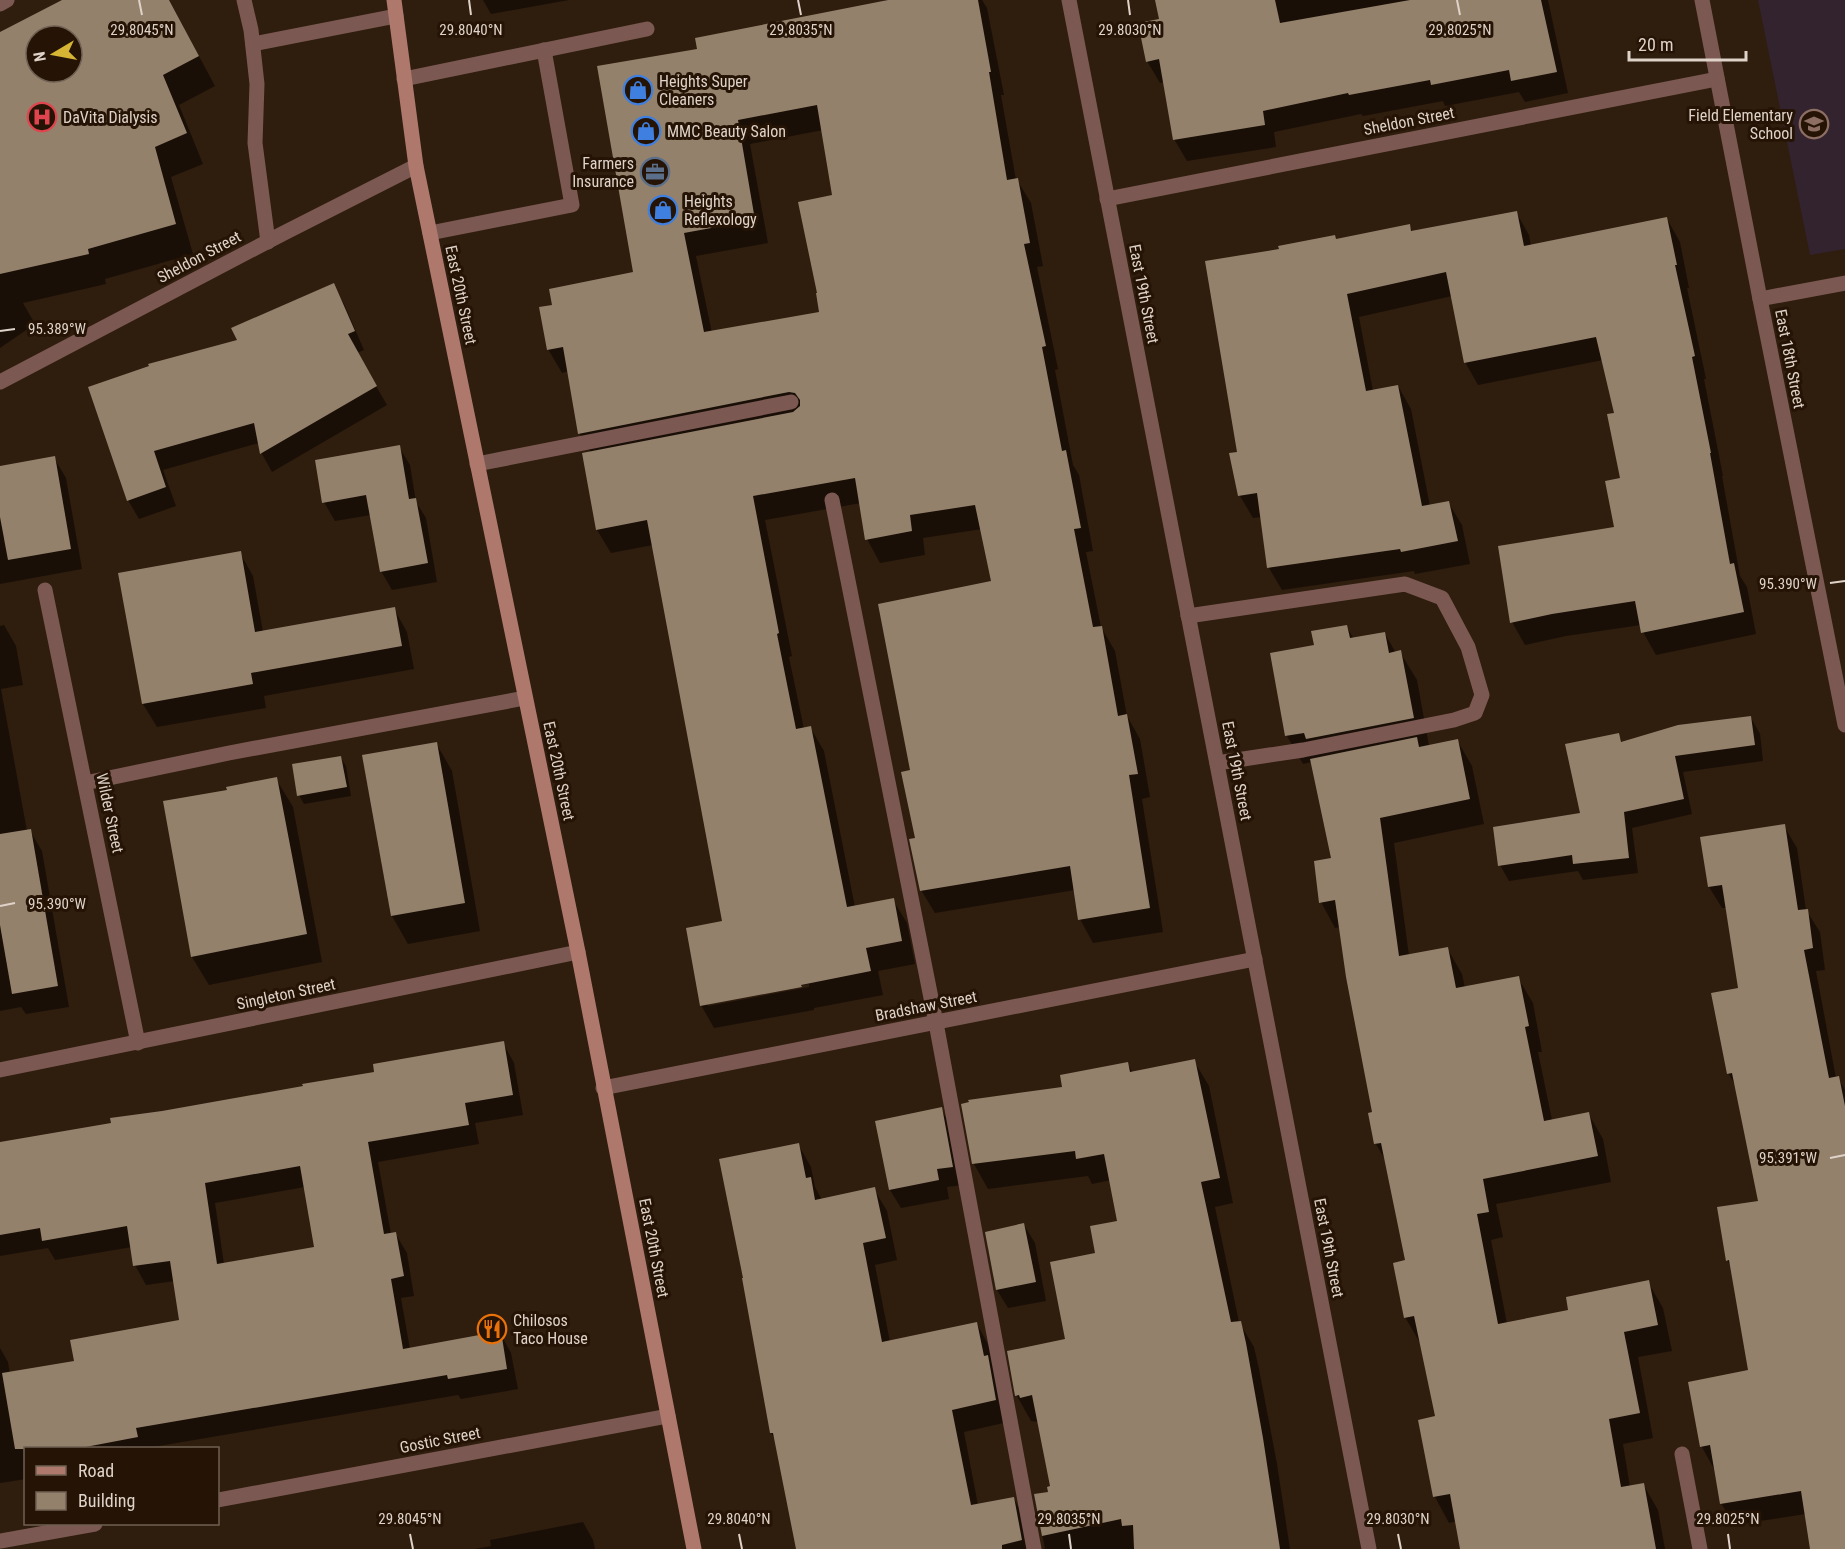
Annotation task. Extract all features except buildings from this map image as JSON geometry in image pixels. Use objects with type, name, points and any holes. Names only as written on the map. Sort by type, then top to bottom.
[{"type":"main road","name":"East 20th Street","points":[[394,0],[416,166],[578,952],[694,1549]]},
{"type":"street","points":[[0,4],[8,0]]},
{"type":"street","points":[[244,0],[251,30],[257,84],[255,143],[268,242]]},
{"type":"street","name":"East 19th Street","points":[[1069,0],[1369,1549]]},
{"type":"street","name":"East 18th Street","points":[[1702,0],[1845,725]]},
{"type":"street","points":[[253,44],[396,16]]},
{"type":"street","points":[[404,79],[647,29]]},
{"type":"street","points":[[430,233],[572,205],[544,50]]},
{"type":"street","name":"Sheldon Street","points":[[1107,199],[1717,79]]},
{"type":"street","name":"Sheldon Street","points":[[0,382],[416,166]]},
{"type":"street","points":[[1760,299],[1845,283]]},
{"type":"street","points":[[477,464],[791,402]]},
{"type":"street","points":[[832,500],[936,1023],[1034,1549]]},
{"type":"street","points":[[1188,616],[1405,584],[1442,598],[1468,647],[1482,695],[1475,713],[1454,720],[1303,750],[1217,763]]},
{"type":"street","name":"Wilder Street","points":[[45,590],[138,1043]]},
{"type":"street","points":[[85,783],[229,753],[525,699]]},
{"type":"street","name":"Singleton Street","points":[[0,1070],[578,952]]},
{"type":"street","name":"Bradshaw Street","points":[[603,1088],[1255,960]]},
{"type":"street","name":"Gostic Street","points":[[219,1500],[668,1416]]},
{"type":"street","points":[[1682,1454],[1700,1549]]},
{"type":"street","points":[[0,1541],[32,1542],[92,1525]]},
{"type":"shaded area","name":"Field Elementary School","points":[[1758,0],[1845,0],[1845,249],[1810,255]]},
{"type":"place","name":"Heights Super Cleaners","points":[[638,90]]},
{"type":"place","name":"DaVita Dialysis","points":[[42,117]]},
{"type":"place","name":"Field Elementary School","points":[[1814,124]]},
{"type":"place","name":"MMC Beauty Salon","points":[[646,131]]},
{"type":"place","name":"Farmers Insurance","points":[[655,172]]},
{"type":"place","name":"Heights Reflexology","points":[[663,210]]},
{"type":"place","name":"Chilosos Taco House","points":[[492,1329]]}]
